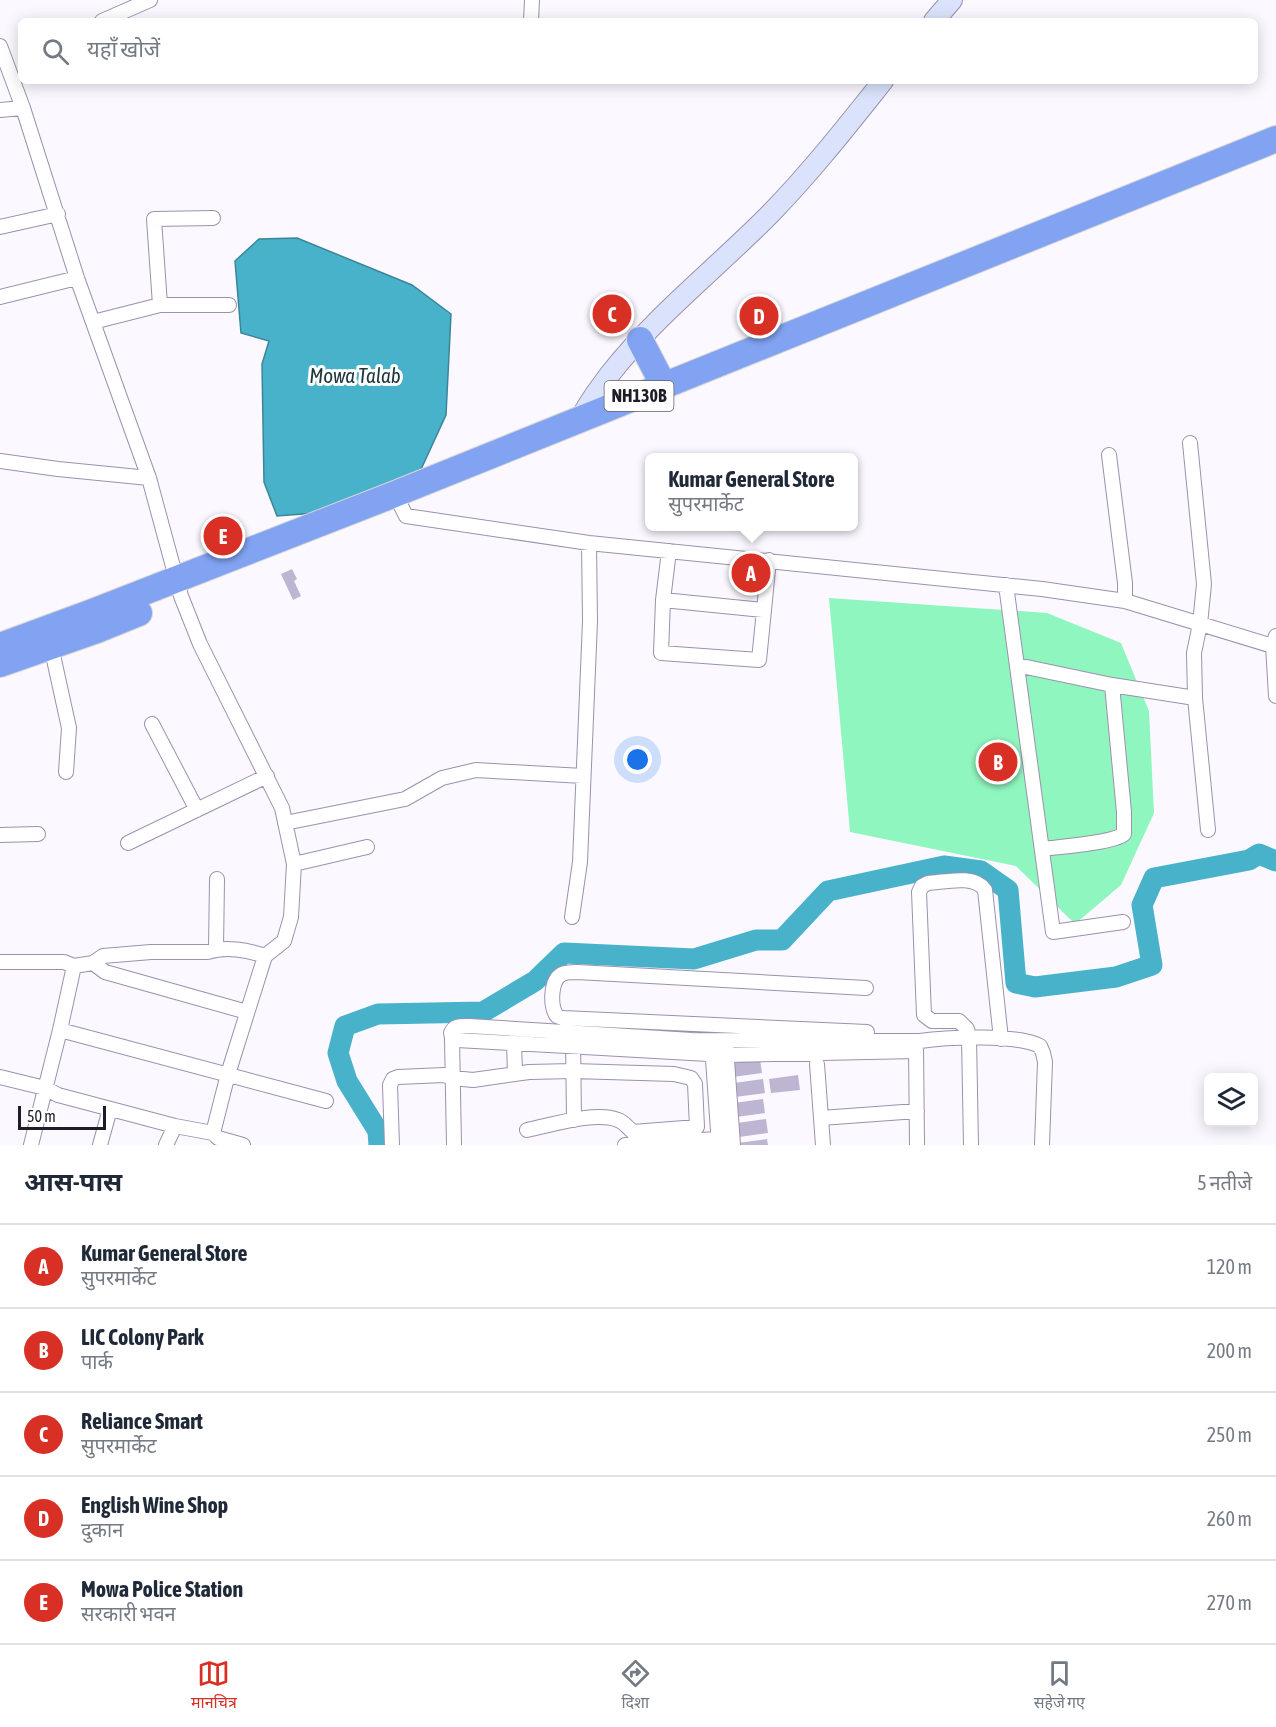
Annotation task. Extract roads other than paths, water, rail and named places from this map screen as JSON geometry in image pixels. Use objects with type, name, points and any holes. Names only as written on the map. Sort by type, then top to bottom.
[{"type":"highway","name":"NH130B","points":[[398,500],[580,420],[1276,139]]},
{"type":"highway","name":"NH130B","points":[[0,646],[179,588],[398,500],[1276,158]]},
{"type":"highway","points":[[640,340],[664,386]]},
{"type":"highway","name":"NH130B","points":[[0,664],[97,630],[179,588]]},
{"type":"street","points":[[109,18],[150,0]]},
{"type":"street","points":[[531,18],[532,0]]},
{"type":"street","points":[[937,18],[952,0]]},
{"type":"street","points":[[0,46],[4,66],[23,108],[77,278],[149,478],[179,588],[200,644],[282,808],[294,864],[291,916],[284,941],[265,956],[228,1074],[213,1133]]},
{"type":"street","points":[[4,66],[18,59]]},
{"type":"street","points":[[580,420],[588,402],[621,361],[772,212],[881,84]]},
{"type":"street","points":[[0,110],[23,108]]},
{"type":"street","points":[[0,227],[58,214]]},
{"type":"street","points":[[160,304],[154,219],[213,218]]},
{"type":"street","points":[[0,297],[77,278]]},
{"type":"street","points":[[93,322],[160,304],[229,306]]},
{"type":"street","points":[[1190,443],[1204,584],[1194,653],[1195,698],[1208,830]]},
{"type":"street","points":[[1109,455],[1125,583],[1125,601]]},
{"type":"street","points":[[0,461],[58,470],[149,478]]},
{"type":"street","points":[[398,500],[406,516],[589,543],[1006,585],[1125,601],[1200,624],[1275,643],[1276,696]]},
{"type":"street","points":[[572,917],[580,862],[589,655],[589,543]]},
{"type":"street","points":[[669,551],[663,600],[661,653],[759,660],[768,560]]},
{"type":"street","points":[[1006,585],[1053,932],[1123,922]]},
{"type":"street","points":[[663,600],[763,610]]},
{"type":"street","points":[[51,646],[69,729],[66,772]]},
{"type":"street","points":[[1017,665],[1112,685],[1195,698]]},
{"type":"street","points":[[1042,849],[1109,840],[1124,834],[1112,685]]},
{"type":"street","points":[[152,724],[197,810]]},
{"type":"street","points":[[285,823],[405,799],[442,778],[476,770],[583,777]]},
{"type":"street","points":[[128,843],[267,776]]},
{"type":"street","points":[[0,835],[38,834]]},
{"type":"street","points":[[294,864],[367,847]]},
{"type":"street","points":[[216,949],[217,879]]},
{"type":"street","points":[[971,1145],[967,1029],[959,1021],[932,1021],[924,1015],[919,892],[922,886],[928,883],[972,881],[981,884],[985,890],[1001,1039]]},
{"type":"street","points":[[0,962],[64,962],[74,966],[93,963],[103,956],[151,952],[208,952],[216,949],[254,952],[265,956]]},
{"type":"street","points":[[93,963],[105,972],[247,1012]]},
{"type":"street","points":[[31,1145],[74,966]]},
{"type":"street","points":[[866,988],[577,972],[563,973],[554,983],[553,1010],[557,1016],[563,1018],[867,1032]]},
{"type":"street","points":[[625,1145],[725,1141],[718,1025]]},
{"type":"street","points":[[454,1145],[451,1033],[457,1026],[615,1035],[659,1045]]},
{"type":"street","points":[[60,1030],[326,1101]]},
{"type":"street","points":[[573,1032],[574,1120]]},
{"type":"street","points":[[614,1049],[615,1035]]},
{"type":"street","points":[[452,1038],[614,1049],[659,1045],[918,1046],[947,1037],[1033,1042],[1040,1046],[1043,1053],[1042,1145]]},
{"type":"street","points":[[514,1043],[515,1074]]},
{"type":"street","points":[[917,1145],[918,1046]]},
{"type":"street","points":[[817,1064],[824,1145]]},
{"type":"street","points":[[392,1145],[390,1085],[393,1079],[444,1075],[473,1080],[515,1074],[573,1071],[674,1074],[691,1078],[694,1084],[698,1127],[633,1132],[620,1120],[606,1117],[574,1120],[527,1130]]},
{"type":"street","points":[[0,1077],[45,1088],[58,1095],[110,1109],[175,1126],[213,1133],[219,1138],[243,1145]]},
{"type":"street","points":[[100,1145],[110,1109]]},
{"type":"street","points":[[821,1118],[917,1111]]},
{"type":"street","points":[[166,1145],[175,1126]]},
{"type":"water","name":"Mowa Talab","points":[[297,238],[412,285],[451,314],[446,415],[418,476],[316,513],[277,516],[264,482],[262,364],[269,341],[241,333],[235,261],[259,239]]},
{"type":"waterway","points":[[379,1145],[378,1131],[347,1081],[338,1053],[345,1026],[378,1014],[483,1012],[535,981],[564,953],[694,959],[756,940],[782,940],[828,891],[944,866],[981,871],[1008,890],[1016,983],[1035,987],[1116,977],[1152,965],[1142,905],[1154,878],[1249,860],[1259,854],[1276,861]]},
{"type":"place","name":"Reliance Smart","points":[[612,314]]},
{"type":"place","name":"English Wine Shop","points":[[759,316]]},
{"type":"place","name":"Mowa Police Station","points":[[223,536]]},
{"type":"place","name":"Kumar General Store","points":[[751,573]]},
{"type":"place","name":"LIC Colony Park","points":[[998,762]]}]
